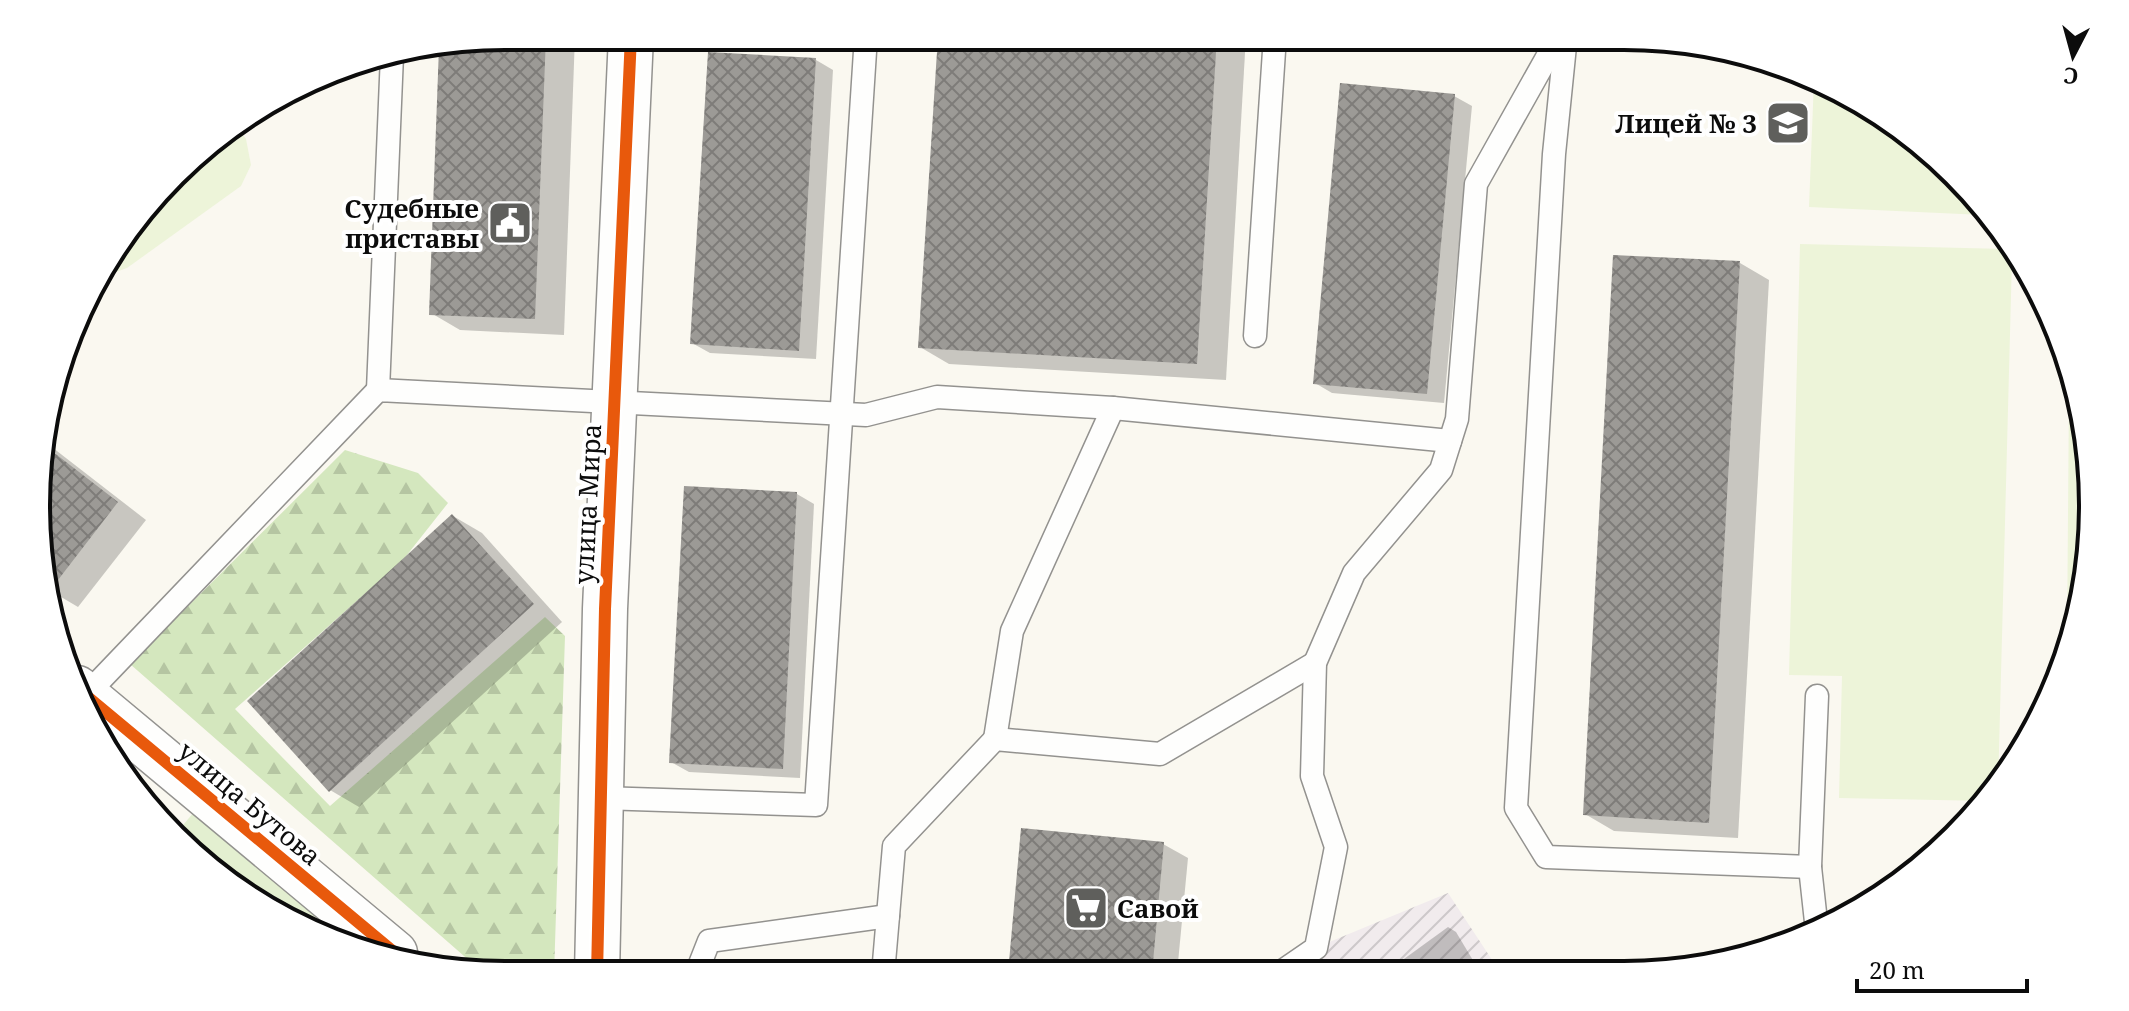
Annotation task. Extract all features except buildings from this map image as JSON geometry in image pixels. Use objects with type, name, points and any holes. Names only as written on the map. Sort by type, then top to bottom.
[{"type":"street","name":"улица Мира","points":[[597,961],[614,402],[630,50]]},
{"type":"street","name":"улица Бутова","points":[[96,704],[384,944]]},
{"type":"lane","points":[[601,798],[816,805],[865,50]]},
{"type":"lane","points":[[1255,336],[1274,50]]},
{"type":"lane","points":[[1297,961],[1316,948],[1336,847],[1312,776],[1315,663],[1354,573],[1441,470],[1457,419],[1476,184],[1551,50]]},
{"type":"lane","points":[[1565,50],[1554,154],[1516,808],[1546,857],[1810,867]]},
{"type":"lane","points":[[87,685],[378,390],[392,65]]},
{"type":"lane","points":[[378,390],[866,415],[937,397],[1113,408],[1450,441]]},
{"type":"lane","points":[[884,961],[894,846],[995,739],[1012,631],[1113,408]]},
{"type":"lane","points":[[995,739],[1160,754],[1315,663]]},
{"type":"lane","points":[[1816,918],[1810,867],[1817,696]]},
{"type":"lane","points":[[701,961],[709,941],[888,916]]},
{"type":"shaded area","points":[[1448,893],[1493,961],[1284,961]]},
{"type":"green space","points":[[1813,92],[1851,111],[1901,144],[1946,183],[1974,215],[1809,207]]},
{"type":"green space","points":[[242,134],[251,165],[241,186],[127,268],[114,273],[163,205],[205,163]]},
{"type":"green space","points":[[1800,244],[2000,249],[2012,268],[1999,764],[1970,801],[1839,798],[1842,676],[1789,675]]},
{"type":"green space","points":[[2069,412],[2075,446],[2079,506],[2075,565],[2067,605]]},
{"type":"green space","points":[[345,450],[418,473],[448,503],[403,560],[235,709],[330,806],[545,617],[565,636],[554,961],[468,959],[130,664]]},
{"type":"green space","points":[[194,812],[343,931],[304,914],[252,884],[182,827]]},
{"type":"cycle path","points":[[597,961],[605,609],[630,50]]},
{"type":"cycle path","points":[[95,703],[384,944]]},
{"type":"place","name":"Лицей № 3","points":[[1788,123]]},
{"type":"place","name":"Судебные приставы","points":[[510,223]]},
{"type":"place","name":"Савой","points":[[1086,908]]}]
